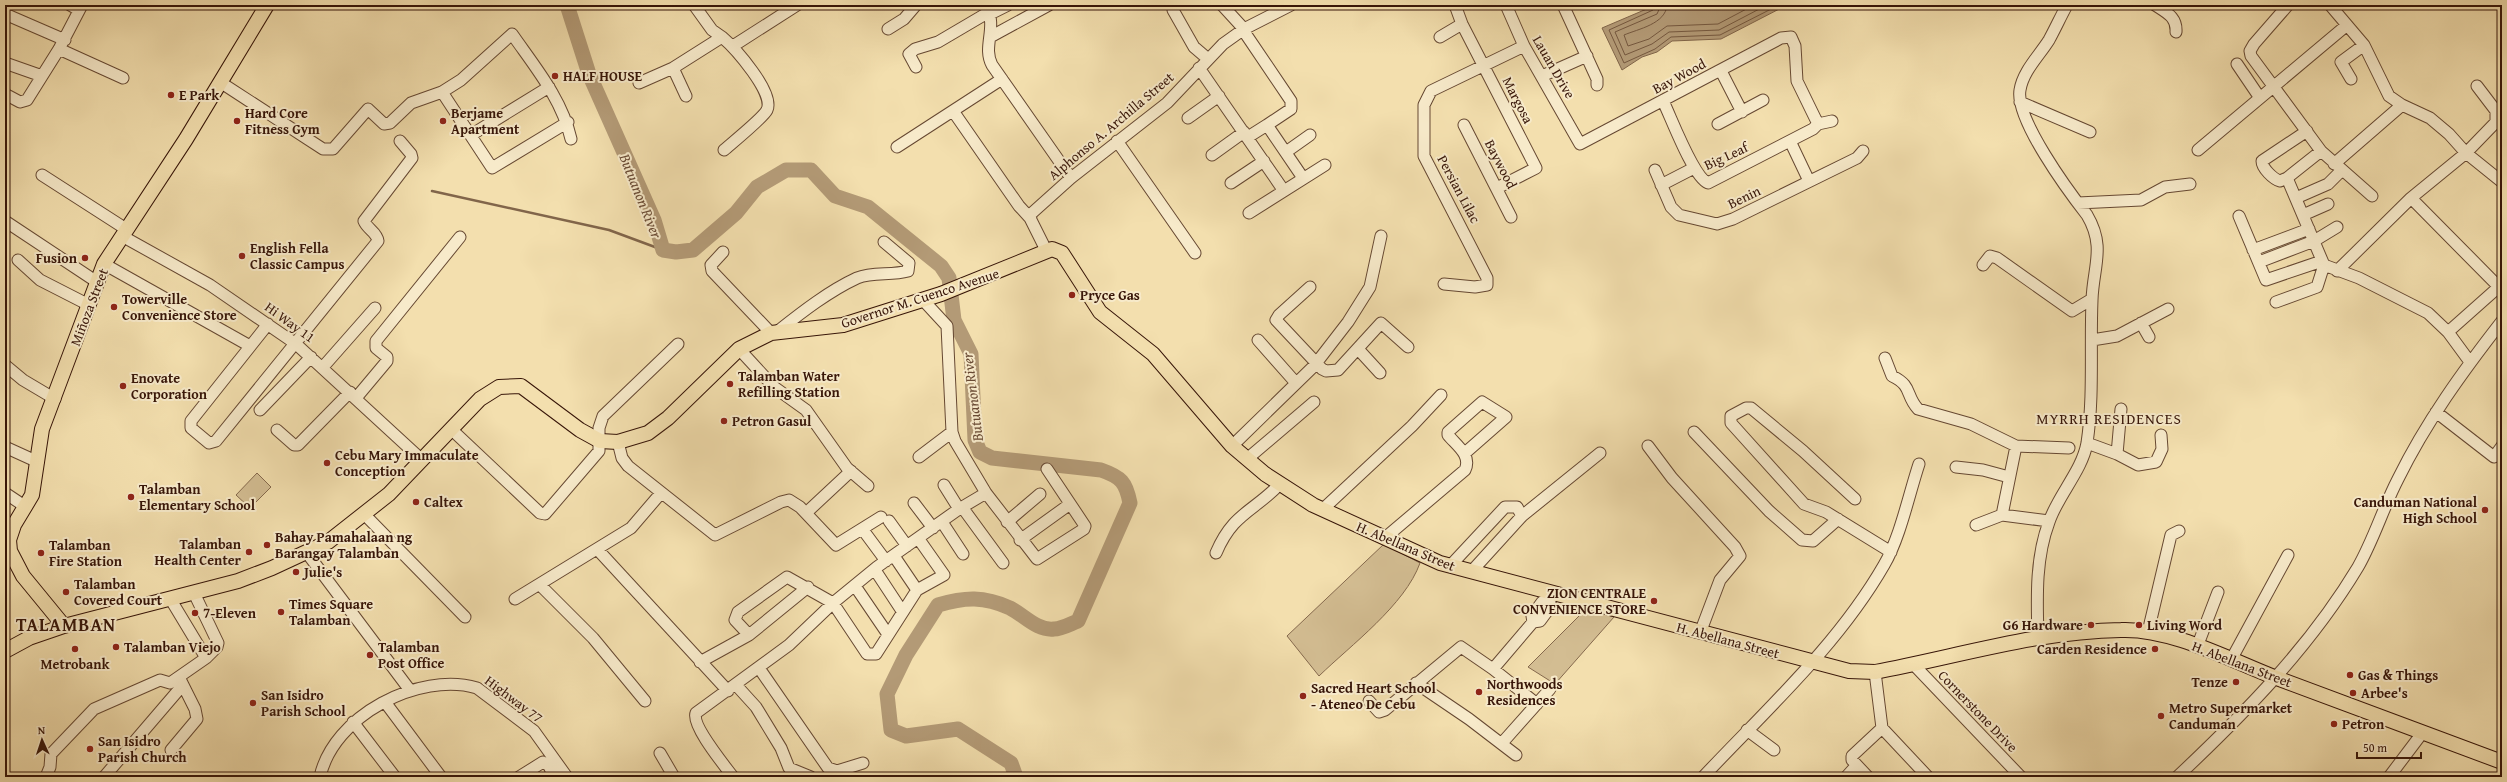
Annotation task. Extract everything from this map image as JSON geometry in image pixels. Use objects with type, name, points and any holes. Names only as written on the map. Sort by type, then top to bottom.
[{"type":"main road","name":"Miñoza Street","points":[[64,626],[23,576],[10,551],[9,540],[14,525],[32,495],[42,429],[55,399],[104,264],[220,82],[267,5]]},
{"type":"main road","name":"Governor M. Cuenco Avenue","points":[[5,651],[29,638],[64,626],[194,594],[243,579],[307,553],[328,542],[365,515],[389,494],[480,398],[499,387],[510,385],[521,386],[580,430],[600,441],[618,442],[648,433],[739,349],[774,332],[843,325],[941,294],[997,273],[1051,250]]},
{"type":"main road","name":"H. Abellana Street","points":[[1051,250],[1062,253],[1100,312],[1153,354],[1232,446],[1280,484],[1322,510],[1386,537],[1429,559],[1552,597],[1849,671],[1875,672],[2062,634],[2122,629],[2148,632],[2197,647],[2502,762]]},
{"type":"street","points":[[694,5],[712,30],[733,46],[762,86],[769,102],[767,112],[724,150]]},
{"type":"street","points":[[733,46],[797,5]]},
{"type":"street","points":[[888,29],[904,19],[916,5]]},
{"type":"street","points":[[916,67],[909,54],[915,49],[938,42],[988,10],[1008,5]]},
{"type":"street","points":[[992,36],[1049,5]]},
{"type":"street","points":[[1212,155],[1246,135],[1267,125],[1291,109],[1292,106],[1244,29],[1222,5]]},
{"type":"street","name":"Alphonso A. Archilla Street","points":[[1030,218],[1032,213],[1070,178],[1167,103],[1208,59],[1244,29],[1291,5]]},
{"type":"street","name":"Margosa","points":[[1455,5],[1462,24],[1536,168],[1497,188]]},
{"type":"street","name":"Lauan Drive","points":[[1506,5],[1524,46],[1580,144]]},
{"type":"street","points":[[1563,5],[1597,79],[1597,86]]},
{"type":"street","points":[[2038,639],[2037,593],[2041,553],[2049,521],[2062,499],[2086,443],[2092,372],[2092,299],[2098,241],[2095,228],[2036,140],[2020,102],[2020,90],[2022,82],[2067,5]]},
{"type":"street","points":[[2155,5],[2173,17],[2176,24],[2176,32]]},
{"type":"street","points":[[2288,5],[2273,20],[2250,51],[2320,151],[2372,196]]},
{"type":"street","points":[[2330,5],[2364,45],[2389,96],[2402,105],[2430,118],[2450,134],[2466,153],[2502,182]]},
{"type":"street","points":[[5,94],[20,102],[27,100],[62,44],[77,7]]},
{"type":"street","points":[[988,10],[992,36],[988,54],[992,65],[1070,178]]},
{"type":"street","points":[[1173,10],[1194,47],[1208,59]]},
{"type":"street","points":[[5,14],[123,78]]},
{"type":"street","points":[[1440,37],[1462,24]]},
{"type":"street","points":[[2198,150],[2347,25]]},
{"type":"street","points":[[220,82],[323,149],[328,150],[333,149],[368,110],[386,124],[412,103],[442,92],[461,80],[512,34],[549,87],[568,122],[571,139]]},
{"type":"street","points":[[640,83],[673,68],[722,37]]},
{"type":"street","name":"Bay Wood","points":[[1580,144],[1721,71],[1780,38],[1791,37],[1795,46],[1797,81],[1818,124]]},
{"type":"street","points":[[2351,79],[2341,62],[2364,45]]},
{"type":"street","name":"Persian Lilac","points":[[1444,284],[1481,287],[1487,285],[1487,278],[1424,156],[1424,105],[1431,91],[1524,46]]},
{"type":"street","points":[[1542,76],[1587,56]]},
{"type":"street","points":[[5,63],[42,76]]},
{"type":"street","points":[[2237,64],[2260,98]]},
{"type":"street","points":[[673,68],[686,96]]},
{"type":"street","points":[[1199,68],[1284,191]]},
{"type":"street","points":[[1721,71],[1742,112]]},
{"type":"street","points":[[898,147],[1002,79]]},
{"type":"street","points":[[2337,271],[2411,198],[2466,153],[2499,122],[2496,112],[2477,86]]},
{"type":"street","points":[[471,135],[549,87]]},
{"type":"street","points":[[442,92],[492,168],[568,122]]},
{"type":"street","points":[[1188,118],[1219,96]]},
{"type":"street","points":[[1718,124],[1763,100]]},
{"type":"street","name":"Big Leaf","points":[[1663,101],[1694,168],[1703,180],[1712,182],[1813,129],[1818,124]]},
{"type":"street","points":[[2020,102],[2090,132]]},
{"type":"street","points":[[2296,198],[2328,184],[2338,167],[2402,105]]},
{"type":"street","points":[[953,111],[1019,206],[1030,218],[1051,250]]},
{"type":"street","points":[[1818,124],[1832,121]]},
{"type":"street","points":[[1267,125],[1303,178]]},
{"type":"street","name":"Baywood","points":[[1464,125],[1511,218]]},
{"type":"street","points":[[2306,131],[2262,161],[2262,165],[2275,179],[2280,181],[2287,178],[2320,151]]},
{"type":"street","points":[[1286,152],[1310,136]]},
{"type":"street","points":[[268,324],[190,420],[191,428],[209,443],[216,441],[378,241],[376,234],[365,225],[364,221],[412,158],[411,154],[400,141]]},
{"type":"street","points":[[1117,141],[1195,254]]},
{"type":"street","points":[[1790,141],[1809,181]]},
{"type":"street","name":"Benin","points":[[1655,170],[1671,207],[1679,215],[1717,224],[1733,220],[1857,158],[1863,151]]},
{"type":"street","points":[[1232,183],[1264,161]]},
{"type":"street","points":[[1249,213],[1325,165]]},
{"type":"street","points":[[1662,185],[1694,168]]},
{"type":"street","name":"Hi Way 11","points":[[42,175],[124,232],[191,273],[296,344],[421,459]]},
{"type":"street","points":[[2276,302],[2317,287],[2323,263],[2287,178]]},
{"type":"street","points":[[2078,203],[2141,200],[2165,187],[2190,184]]},
{"type":"street","points":[[2411,198],[2500,285],[2448,332]]},
{"type":"street","points":[[2303,216],[2328,204]]},
{"type":"street","points":[[2239,216],[2266,280],[2323,263],[2337,271],[2359,278],[2428,313],[2448,332],[2470,362]]},
{"type":"street","points":[[5,221],[97,282]]},
{"type":"street","points":[[2259,262],[2314,241],[2337,227]]},
{"type":"street","points":[[2253,250],[2309,229]]},
{"type":"street","points":[[1232,446],[1264,417],[1315,364],[1348,322],[1370,287],[1382,236]]},
{"type":"street","points":[[276,430],[294,444],[298,445],[353,395],[387,361],[387,357],[376,348],[376,341],[460,237]]},
{"type":"street","points":[[723,252],[711,265],[712,271],[774,332],[804,310],[857,278],[880,273],[908,271],[909,263],[884,242]]},
{"type":"street","points":[[1983,265],[1990,256],[1997,258],[2072,311],[2092,299]]},
{"type":"street","points":[[18,260],[40,280],[89,305]]},
{"type":"street","points":[[104,264],[250,346]]},
{"type":"street","points":[[1310,287],[1279,315],[1276,320],[1315,364],[1326,371],[1338,370],[1381,323],[1408,347]]},
{"type":"street","points":[[923,300],[947,326],[952,432],[962,454],[986,493],[1020,540],[1037,559],[1084,529],[1084,524],[1047,469]]},
{"type":"street","points":[[322,367],[375,308]]},
{"type":"street","points":[[2092,340],[2117,336],[2168,309]]},
{"type":"street","points":[[2177,777],[2276,678],[2336,600],[2357,567],[2377,530],[2397,480],[2436,412],[2470,362],[2502,321]]},
{"type":"street","points":[[2141,323],[2149,337]]},
{"type":"street","points":[[1258,340],[1296,383]]},
{"type":"street","points":[[451,429],[540,513],[545,514],[600,451],[599,428],[603,416],[678,344]]},
{"type":"street","points":[[739,349],[774,387],[806,410],[851,471],[868,486]]},
{"type":"street","points":[[1358,349],[1380,373]]},
{"type":"street","points":[[260,410],[311,357]]},
{"type":"street","points":[[1885,358],[1892,376],[1902,381],[1908,388],[1912,402],[1918,409],[1971,424],[2016,446],[2069,448]]},
{"type":"street","points":[[5,365],[23,380],[55,399]]},
{"type":"street","points":[[1322,510],[1423,416],[1441,395]]},
{"type":"street","points":[[1248,459],[1314,402]]},
{"type":"street","points":[[1386,537],[1465,470],[1467,466],[1465,454],[1447,433],[1480,403],[1484,403],[1506,417],[1465,454]]},
{"type":"street","points":[[1855,499],[1803,451],[1751,408],[1746,408],[1731,416],[1731,423],[1804,504],[1838,518],[1890,552]]},
{"type":"street","points":[[2117,454],[2121,409]]},
{"type":"street","points":[[2436,412],[2494,456],[2502,446]]},
{"type":"street","points":[[919,457],[952,432]]},
{"type":"street","points":[[1694,432],[1769,511],[1802,540],[1813,541],[1838,518]]},
{"type":"street","points":[[2086,443],[2117,454],[2138,465],[2156,462],[2162,449],[2161,435]]},
{"type":"street","points":[[618,442],[622,458],[628,466],[715,535],[781,502],[789,500],[806,513],[836,545],[885,519],[907,546]]},
{"type":"street","points":[[1648,446],[1672,478],[1735,547],[1740,556],[1718,584],[1700,633]]},
{"type":"street","points":[[2002,515],[2016,446]]},
{"type":"street","points":[[5,447],[38,462]]},
{"type":"street","points":[[1471,572],[1522,516],[1600,453]]},
{"type":"street","points":[[1703,777],[1812,663],[1850,616],[1885,565],[1919,464]]},
{"type":"street","points":[[1956,467],[1983,470],[2009,477]]},
{"type":"street","points":[[806,513],[851,471]]},
{"type":"street","points":[[1216,553],[1227,530],[1242,514],[1266,499],[1280,484]]},
{"type":"street","points":[[944,485],[1003,563]]},
{"type":"street","points":[[5,493],[26,507]]},
{"type":"street","points":[[515,599],[534,585],[540,585],[631,528],[661,493]]},
{"type":"street","points":[[733,777],[700,730],[695,716],[698,711],[759,668],[804,632],[833,603],[875,570],[932,528],[986,493]]},
{"type":"street","points":[[1007,522],[1040,494]]},
{"type":"street","points":[[914,503],[932,528]]},
{"type":"street","points":[[1020,540],[1070,504]]},
{"type":"street","points":[[1450,566],[1505,507],[1516,507],[1522,516]]},
{"type":"street","points":[[365,515],[465,617]]},
{"type":"street","points":[[1976,525],[2002,515],[2049,521]]},
{"type":"street","points":[[942,522],[963,554]]},
{"type":"street","points":[[2148,632],[2171,535],[2179,531]]},
{"type":"street","points":[[866,534],[917,590]]},
{"type":"street","points":[[749,635],[735,620],[738,612],[787,577],[808,587],[833,603],[867,654],[876,654],[887,632],[917,590],[944,575],[918,538]]},
{"type":"street","points":[[598,550],[700,662],[756,707],[780,748],[789,768],[812,777]]},
{"type":"street","points":[[307,553],[409,689]]},
{"type":"street","points":[[2231,660],[2288,555]]},
{"type":"street","points":[[875,570],[902,611]]},
{"type":"street","points":[[540,585],[593,638],[645,701]]},
{"type":"street","points":[[855,586],[887,632]]},
{"type":"street","points":[[700,662],[749,635],[808,587]]},
{"type":"street","points":[[2197,647],[2218,592]]},
{"type":"street","points":[[104,777],[181,681],[217,647],[218,643],[194,594]]},
{"type":"street","points":[[1493,669],[1532,622],[1540,621],[1551,606],[1552,597]]},
{"type":"street","points":[[171,600],[206,658]]},
{"type":"street","points":[[1369,701],[1379,712],[1383,712],[1459,647],[1463,647],[1537,704]]},
{"type":"street","name":"Cornerstone Drive","points":[[1914,665],[2021,777]]},
{"type":"street","points":[[759,668],[828,768],[837,771],[863,763]]},
{"type":"street","points":[[1875,672],[1882,728],[1928,777]]},
{"type":"street","points":[[46,777],[50,767],[51,754],[94,709],[160,680],[170,684],[181,681]]},
{"type":"street","points":[[171,750],[197,719],[195,709],[181,681]]},
{"type":"street","points":[[1416,683],[1502,743],[1516,755]]},
{"type":"street","name":"Highway 77","points":[[320,777],[330,752],[345,729],[353,722],[409,689],[432,684],[467,685],[477,688],[534,731],[552,763],[567,777]]},
{"type":"street","points":[[1502,743],[1550,689]]},
{"type":"street","points":[[385,702],[441,777]]},
{"type":"street","points":[[353,722],[395,777]]},
{"type":"street","points":[[1868,777],[1856,766],[1852,760],[1852,756],[1882,728]]},
{"type":"street","points":[[1747,730],[1774,750]]},
{"type":"street","points":[[2390,777],[2423,732]]},
{"type":"street","points":[[660,753],[674,777]]},
{"type":"street","points":[[519,777],[538,763],[543,762],[552,763],[554,777]]},
{"type":"street","points":[[1846,777],[1856,766]]},
{"type":"shaded area","points":[[257,473],[271,487],[250,508],[236,495]]},
{"type":"shaded area","points":[[1384,544],[1420,563],[1413,579],[1390,609],[1376,624],[1319,676],[1287,636]]},
{"type":"shaded area","points":[[1586,609],[1614,617],[1555,684],[1528,667]]},
{"type":"water","points":[[1656,5],[1787,5],[1721,39],[1672,41],[1657,52],[1642,57],[1622,70],[1602,28]]},
{"type":"waterway","name":"Butuanon River","points":[[567,5],[589,74],[654,220],[663,250],[676,252],[693,250],[736,213],[757,187],[786,170],[811,170],[835,196],[868,207],[941,266],[949,278],[954,320],[971,354],[975,440],[980,452],[992,458],[1101,470],[1122,481],[1127,490],[1130,503],[1078,621],[1060,628],[1048,629],[1042,628],[1010,608],[992,601],[966,599],[938,605],[906,655],[887,694],[891,730],[906,736],[958,729],[1011,763],[1016,777]]},
{"type":"waterway","points":[[432,191],[609,230],[663,250]]},
{"type":"place","name":"HALF HOUSE","points":[[555,76]]},
{"type":"place","name":"E Park","points":[[171,95]]},
{"type":"place","name":"Hard Core Fitness Gym","points":[[237,121]]},
{"type":"place","name":"Berjame Apartment","points":[[443,121]]},
{"type":"place","name":"English Fella Classic Campus","points":[[242,256]]},
{"type":"place","name":"Fusion","points":[[85,258]]},
{"type":"place","name":"Pryce Gas","points":[[1072,295]]},
{"type":"place","name":"Towerville Convenience Store","points":[[114,307]]},
{"type":"place","name":"Talamban Water Refilling Station","points":[[730,384]]},
{"type":"place","name":"Enovate Corporation","points":[[123,386]]},
{"type":"place","name":"Petron Gasul","points":[[724,421]]},
{"type":"place","name":"Cebu Mary Immaculate Conception","points":[[327,463]]},
{"type":"place","name":"Talamban Elementary School","points":[[131,497]]},
{"type":"place","name":"Caltex","points":[[416,502]]},
{"type":"place","name":"Canduman National High School","points":[[2485,510]]},
{"type":"place","name":"Bahay Pamahalaan ng Barangay Talamban","points":[[267,545]]},
{"type":"place","name":"Talamban Health Center","points":[[249,552]]},
{"type":"place","name":"Talamban Fire Station","points":[[41,553]]},
{"type":"place","name":"Julie's","points":[[296,572]]},
{"type":"place","name":"Talamban Covered Court","points":[[66,592]]},
{"type":"place","name":"ZION CENTRALE CONVENIENCE STORE","points":[[1654,601]]},
{"type":"place","name":"Times Square Talamban","points":[[281,612]]},
{"type":"place","name":"7-Eleven","points":[[195,613]]},
{"type":"place","name":"G6 Hardware","points":[[2091,625]]},
{"type":"place","name":"Living Word","points":[[2139,625]]},
{"type":"place","name":"Talamban Viejo","points":[[116,647]]},
{"type":"place","name":"Metrobank","points":[[75,649]]},
{"type":"place","name":"Carden Residence","points":[[2155,649]]},
{"type":"place","name":"Talamban Post Office","points":[[370,655]]},
{"type":"place","name":"Gas & Things","points":[[2350,675]]},
{"type":"place","name":"Tenze","points":[[2236,682]]},
{"type":"place","name":"Northwoods Residences","points":[[1479,692]]},
{"type":"place","name":"Arbee's","points":[[2353,693]]},
{"type":"place","name":"Sacred Heart School - Ateneo De Cebu","points":[[1303,696]]},
{"type":"place","name":"San Isidro Parish School","points":[[253,703]]},
{"type":"place","name":"Metro Supermarket Canduman","points":[[2161,716]]},
{"type":"place","name":"Petron","points":[[2334,724]]},
{"type":"place","name":"San Isidro Parish Church","points":[[90,749]]},
{"type":"district","name":"MYRRH RESIDENCES","points":[[2109,418]]},
{"type":"district","name":"TALAMBAN","points":[[66,624]]}]
